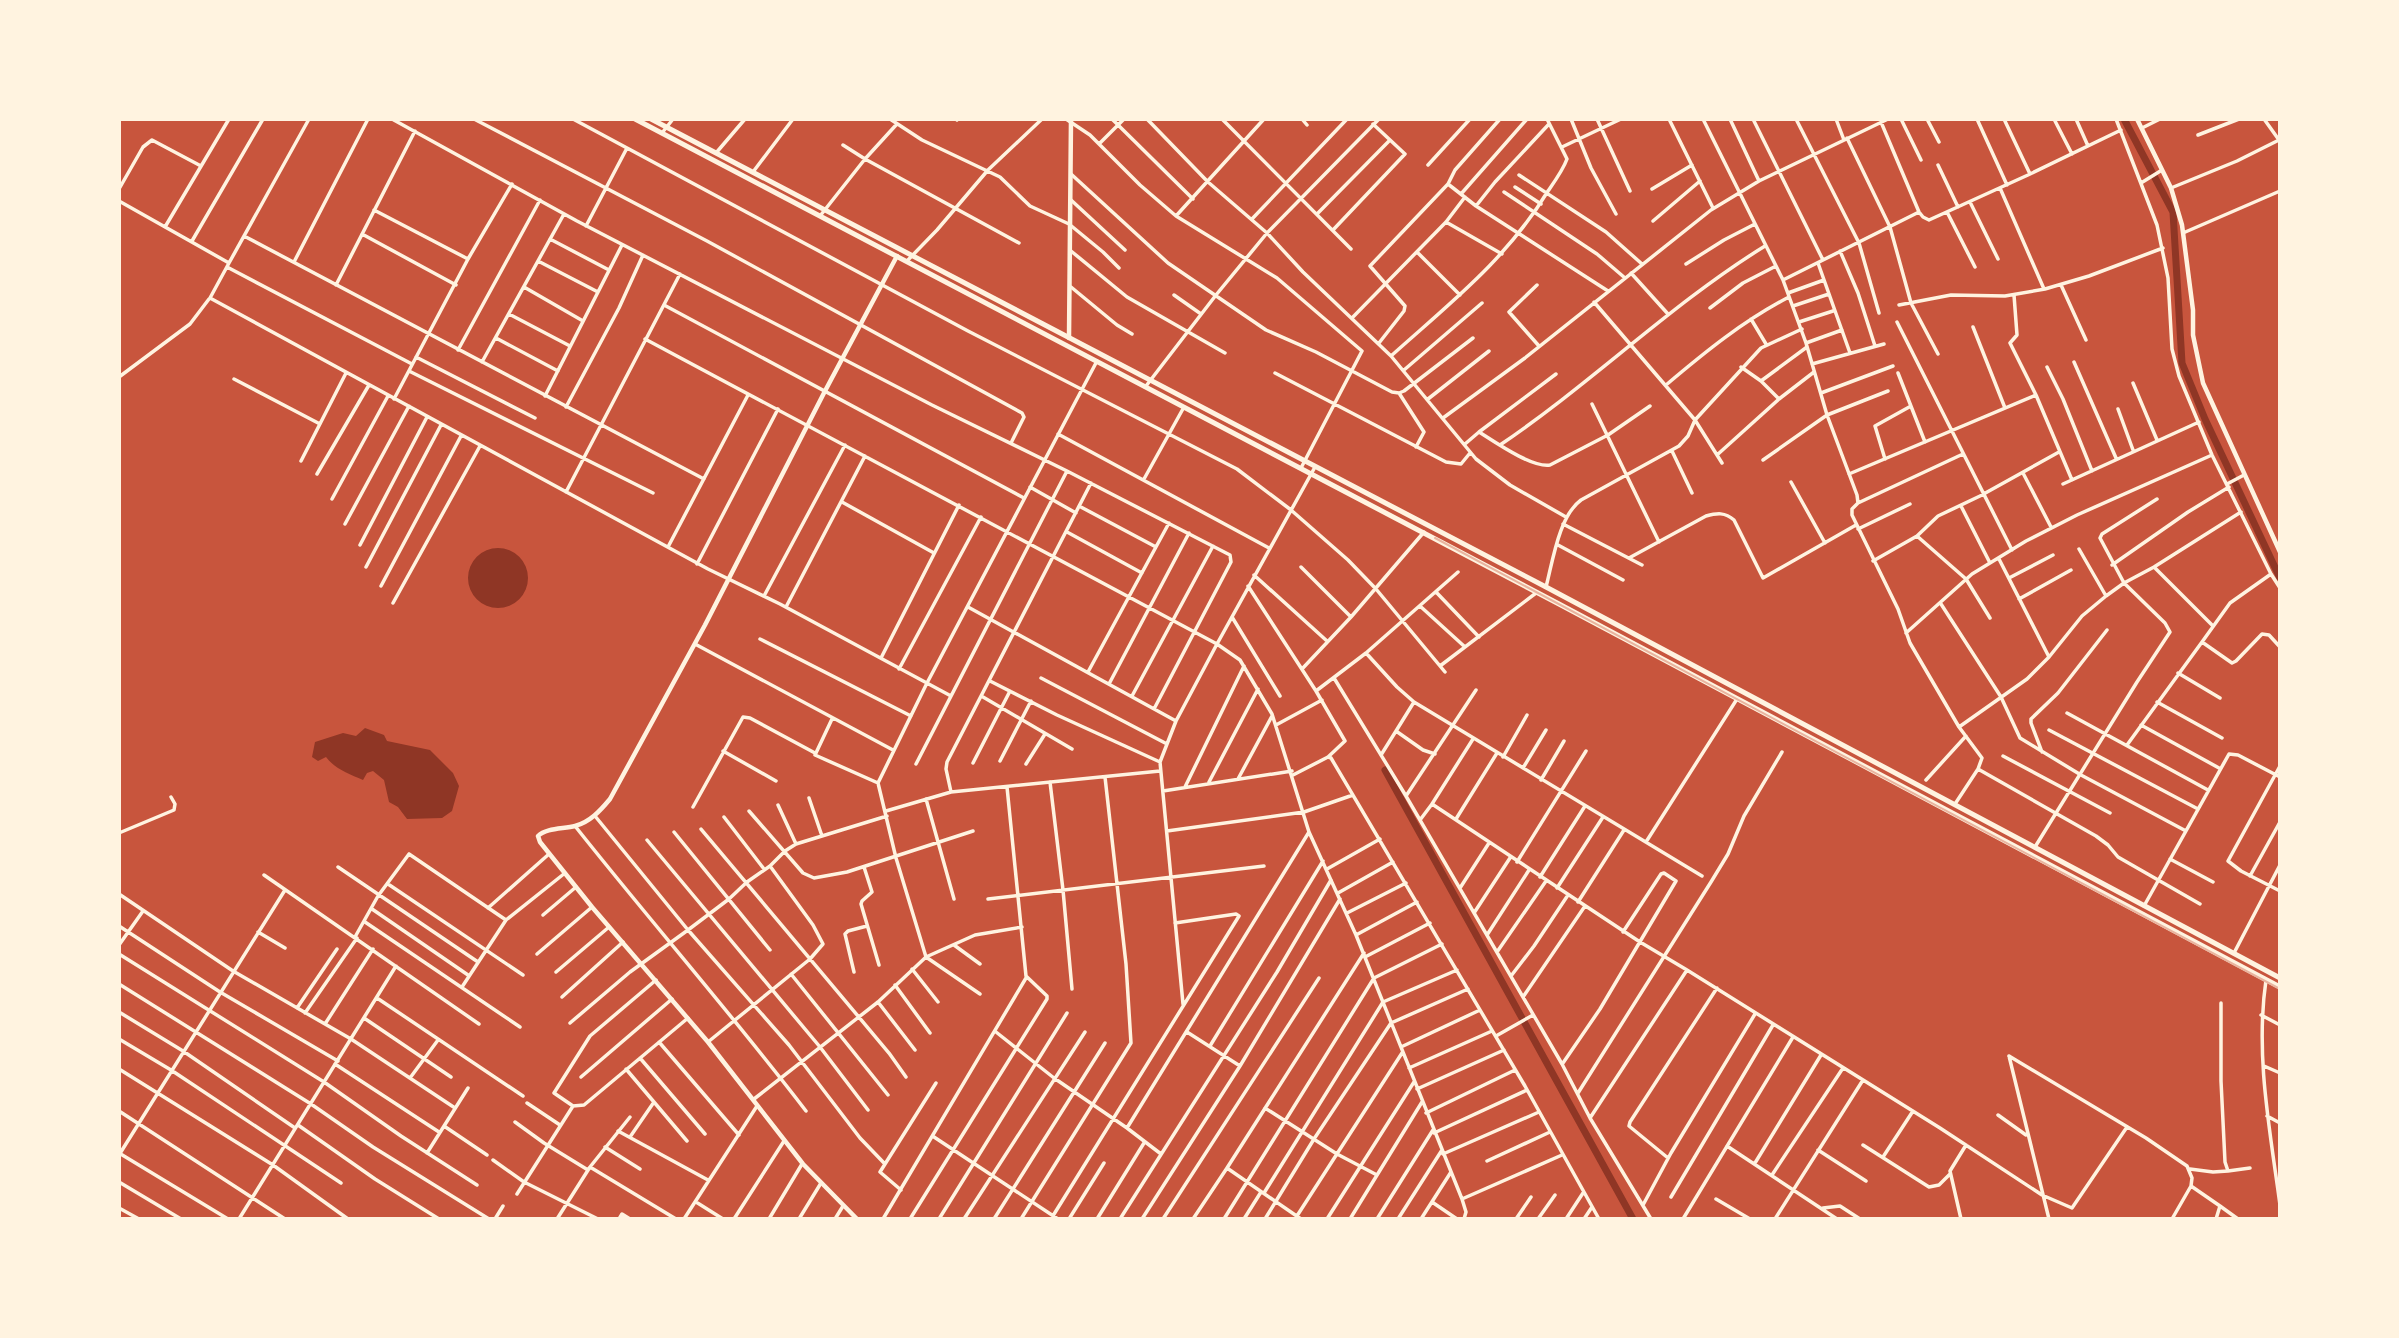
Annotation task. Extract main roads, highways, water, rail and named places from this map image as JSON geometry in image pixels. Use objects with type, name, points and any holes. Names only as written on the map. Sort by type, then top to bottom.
[{"type":"highway","points":[[635,119],[1424,532],[2280,987]]},
{"type":"highway","points":[[651,119],[1546,587],[2280,978]]},
{"type":"waterway","points":[[2124,119],[2173,212],[2182,363],[2205,419],[2280,578]]},
{"type":"waterway","points":[[1385,770],[1633,1219]]},
{"type":"railway","points":[[1435,538],[2280,989]]}]
